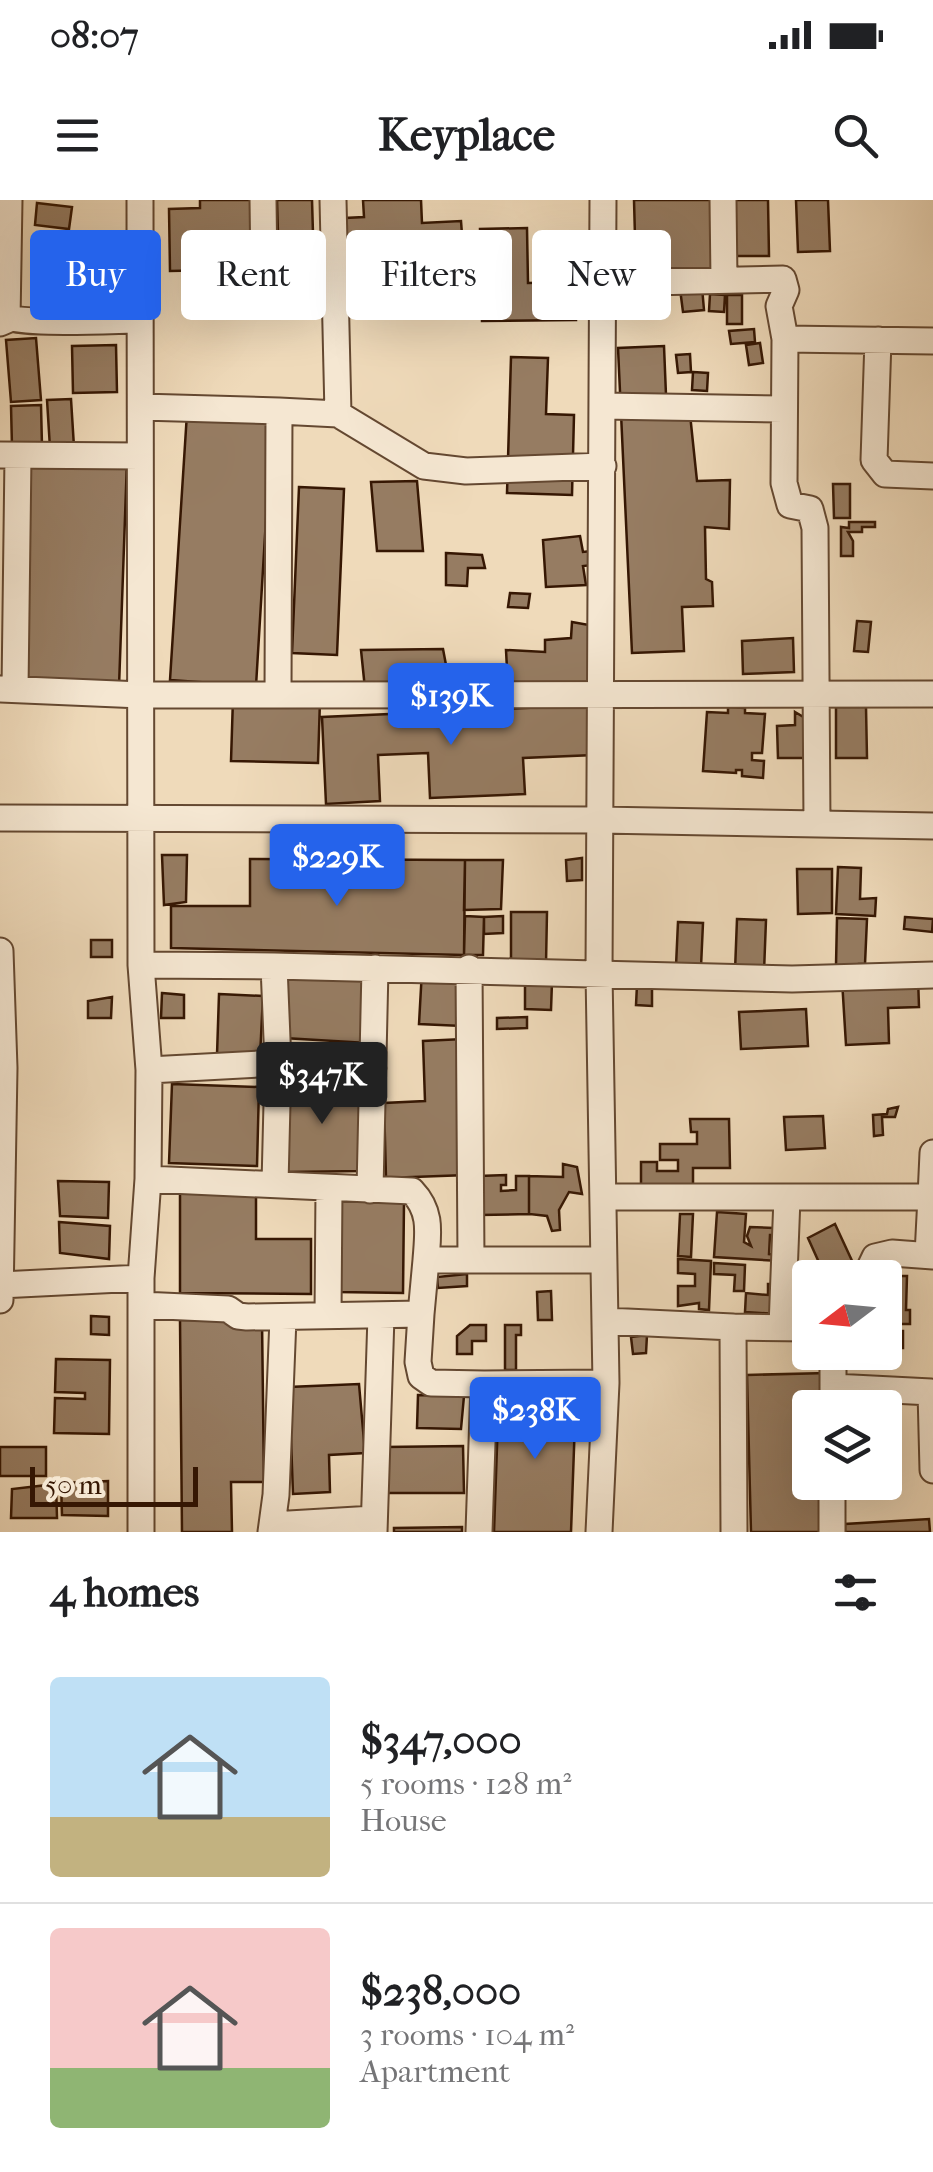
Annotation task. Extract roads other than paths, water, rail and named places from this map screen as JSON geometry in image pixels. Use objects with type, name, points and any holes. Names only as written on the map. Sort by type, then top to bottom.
[{"type":"street","points":[[9,200],[2,319],[30,319]]},
{"type":"street","points":[[140,200],[140,230]]},
{"type":"street","points":[[263,200],[264,272],[268,277],[336,280]]},
{"type":"street","points":[[333,200],[338,414]]},
{"type":"street","points":[[603,200],[603,230]]},
{"type":"street","points":[[723,200],[724,280]]},
{"type":"street","points":[[671,281],[783,279],[786,290],[779,306],[785,339],[784,484],[790,505],[810,509],[815,528],[817,824]]},
{"type":"street","points":[[140,320],[141,965],[149,1070],[148,1179],[140,1305],[140,1532]]},
{"type":"street","points":[[599,1532],[606,1383],[599,973],[604,320]]},
{"type":"street","points":[[785,339],[933,341]]},
{"type":"street","points":[[878,340],[874,460],[885,474],[933,476]]},
{"type":"street","points":[[603,406],[784,408]]},
{"type":"street","points":[[141,408],[338,414],[424,466],[466,471],[603,466]]},
{"type":"street","points":[[278,695],[280,411]]},
{"type":"street","points":[[140,456],[9,456],[7,689],[278,695],[933,694]]},
{"type":"street","points":[[0,818],[600,820],[933,826]]},
{"type":"street","points":[[0,951],[0,1300]]},
{"type":"street","points":[[141,965],[469,968],[792,979],[933,975]]},
{"type":"street","points":[[274,966],[278,1063],[275,1184]]},
{"type":"street","points":[[370,1190],[375,968]]},
{"type":"street","points":[[469,968],[471,1259]]},
{"type":"street","points":[[149,1070],[278,1063],[373,1068]]},
{"type":"street","points":[[874,1260],[892,1252],[930,1256],[933,1153]]},
{"type":"street","points":[[148,1179],[412,1191],[424,1204],[429,1221],[418,1362],[421,1376],[431,1383],[606,1383]]},
{"type":"street","points":[[328,1189],[328,1315]]},
{"type":"street","points":[[604,1196],[931,1197]]},
{"type":"street","points":[[782,1327],[787,1198]]},
{"type":"street","points":[[426,1260],[603,1260]]},
{"type":"street","points":[[0,1285],[141,1278]]},
{"type":"street","points":[[140,1305],[228,1309],[238,1316],[283,1318],[421,1314]]},
{"type":"street","points":[[283,1318],[272,1528],[374,1526],[381,1316]]},
{"type":"street","points":[[606,1321],[792,1327]]},
{"type":"street","points":[[733,1327],[734,1532]]},
{"type":"street","points":[[480,1532],[484,1384]]},
{"type":"street","points":[[902,1394],[932,1392],[933,1470]]},
{"type":"street","points":[[832,1500],[832,1532]]}]
